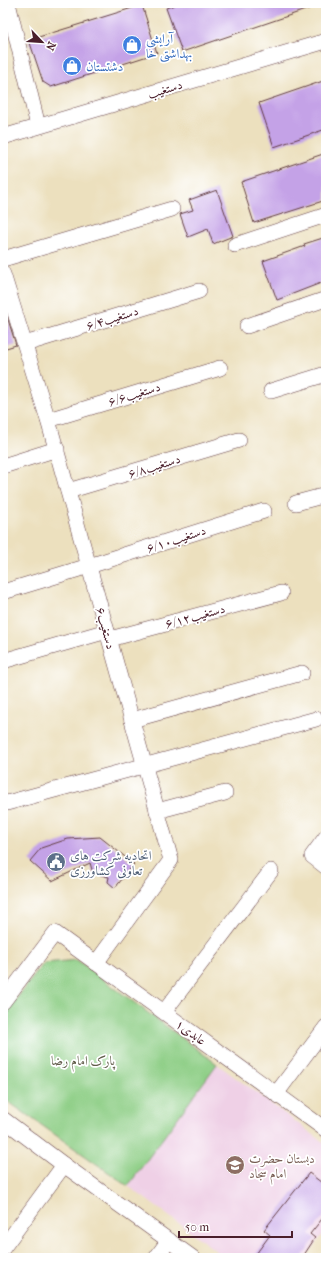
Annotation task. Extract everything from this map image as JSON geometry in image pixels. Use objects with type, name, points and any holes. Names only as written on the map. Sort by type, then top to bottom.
[{"type":"street","points":[[8,3],[38,126]]},
{"type":"street","name":"دستغیب","points":[[3,137],[326,41]]},
{"type":"street","points":[[3,259],[172,209]]},
{"type":"street","points":[[235,245],[326,215]]},
{"type":"street","name":"دستغیب۶","points":[[3,274],[57,449],[171,860],[96,963]]},
{"type":"street","name":"دستغیب۶/۴","points":[[25,344],[199,292]]},
{"type":"street","points":[[247,326],[326,299]]},
{"type":"street","name":"دستغیب۶/۶","points":[[48,420],[220,368]]},
{"type":"street","points":[[271,391],[326,374]]},
{"type":"street","name":"دستغیب۶/۸","points":[[68,491],[239,440]]},
{"type":"street","points":[[3,466],[57,449]]},
{"type":"street","points":[[296,503],[326,495]]},
{"type":"street","name":"دستغیب۶/۱۰","points":[[3,592],[264,511]]},
{"type":"street","name":"دستغیب۶/۱۲","points":[[3,661],[281,593]]},
{"type":"street","points":[[132,720],[302,673]]},
{"type":"street","points":[[3,804],[144,764],[316,719]]},
{"type":"street","points":[[157,811],[225,793]]},
{"type":"street","points":[[326,837],[312,856],[326,867]]},
{"type":"street","points":[[164,1012],[271,871]]},
{"type":"street","name":"۱عابدی","points":[[4,997],[55,933],[326,1130]]},
{"type":"street","points":[[276,1094],[326,1027]]},
{"type":"street","points":[[3,1118],[64,1165],[193,1258]]},
{"type":"street","points":[[3,1248],[64,1165]]},
{"type":"street","points":[[156,1258],[169,1240]]},
{"type":"shaded area","name":"دبستان حضرت امام سجاد","points":[[217,1064],[326,1144],[326,1230],[305,1258],[226,1258],[128,1186]]},
{"type":"green space","name":"پارک امام رضا","points":[[77,960],[217,1064],[128,1186],[3,1098],[3,1016],[44,963]]},
{"type":"building","points":[[180,3],[320,3],[320,5],[182,52],[166,8]]},
{"type":"building","points":[[142,5],[157,53],[51,87],[43,82],[29,40]]},
{"type":"building","points":[[326,80],[326,129],[274,147],[259,103]]},
{"type":"building","points":[[326,153],[326,200],[254,223],[241,182]]},
{"type":"building","points":[[217,190],[233,236],[213,244],[208,229],[188,237],[180,214],[193,210],[189,200]]},
{"type":"building","points":[[326,237],[326,281],[277,300],[263,261],[305,246],[304,244]]},
{"type":"building","points":[[6,313],[16,345],[3,349],[3,314]]},
{"type":"building","name":"اتحادیه شرکت های تعاونی کشاورزی","points":[[100,837],[134,864],[115,888],[108,882],[109,877],[93,873],[90,863],[52,881],[30,861],[41,848],[68,839]]},
{"type":"building","points":[[309,1173],[326,1186],[326,1214],[310,1234],[315,1238],[302,1258],[253,1258],[270,1235],[264,1230]]},
{"type":"place","name":"آرایشی بهداشتی خا","points":[[132,45]]},
{"type":"place","name":"دشتستان","points":[[72,66]]},
{"type":"place","name":"اتحادیه شرکت های تعاونی کشاورزی","points":[[56,862]]},
{"type":"place","name":"دبستان حضرت امام سجاد","points":[[235,1165]]}]
